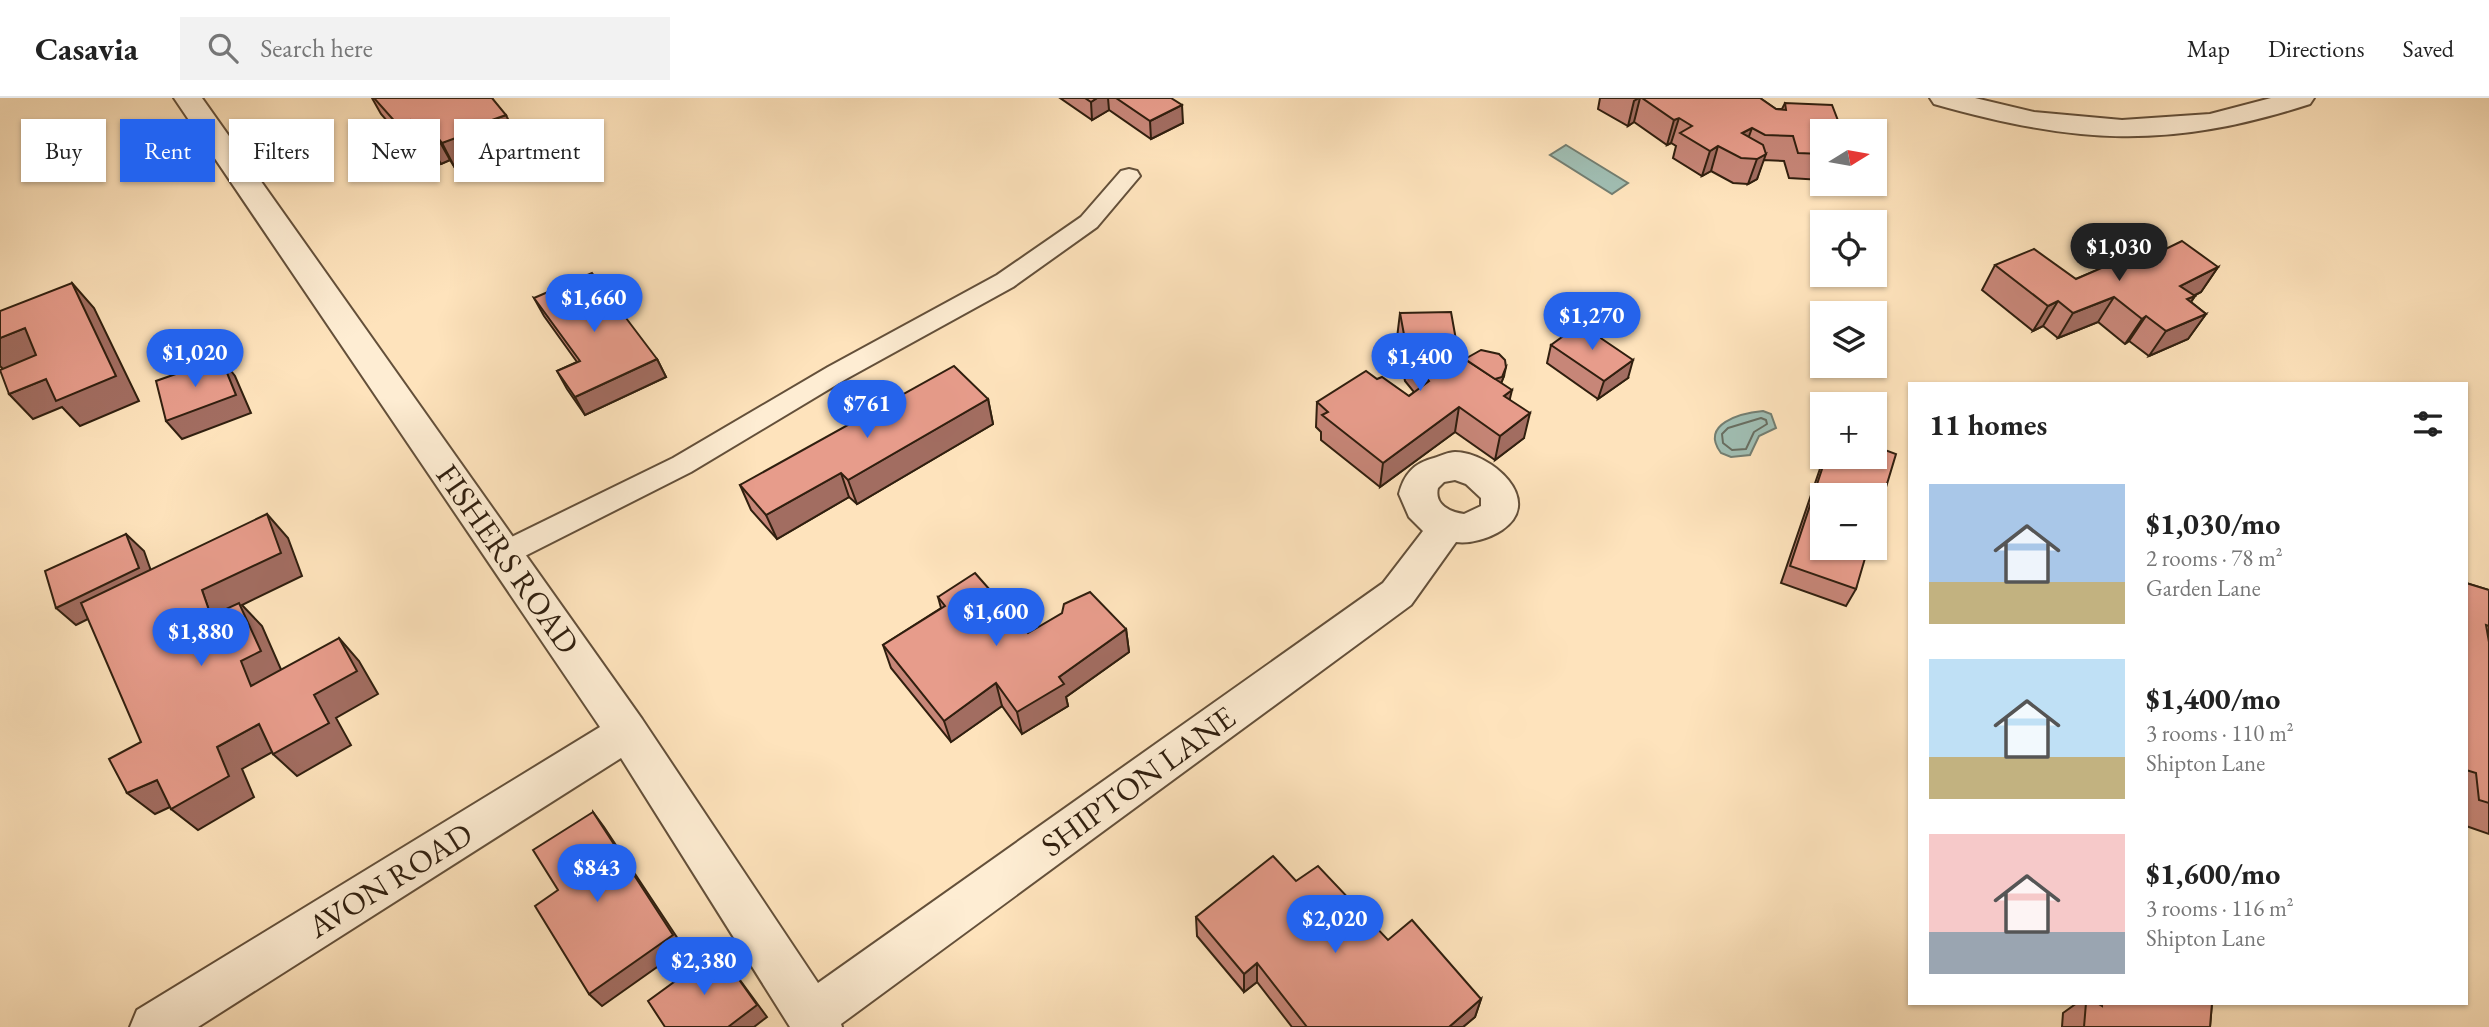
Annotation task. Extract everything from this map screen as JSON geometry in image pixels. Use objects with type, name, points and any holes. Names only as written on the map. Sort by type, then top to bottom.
[{"type":"street","name":"FISHERS ROAD","points":[[188,98],[505,553],[626,732],[815,1022]]},
{"type":"street","points":[[1944,98],[2025,119],[2123,131],[2214,123],[2260,112],[2300,98]]},
{"type":"street","name":"SHIPTON LANE","points":[[815,1022],[1397,594],[1447,526]]},
{"type":"street","name":"AVON ROAD","points":[[154,1027],[626,732]]},
{"type":"lane","points":[[505,553],[682,465],[837,373],[1005,281],[1089,222],[1129,176]]},
{"type":"water","points":[[1566,145],[1628,183],[1612,194],[1550,155]]},
{"type":"water","points":[[1763,411],[1771,414],[1776,428],[1759,436],[1750,455],[1731,457],[1721,453],[1715,434],[1719,427],[1744,414]]},
{"type":"building","points":[[374,98],[492,98],[506,115],[495,119],[454,119],[454,139],[442,143],[440,119],[393,119]]},
{"type":"building","points":[[1116,98],[1171,98],[1182,105],[1150,121]]},
{"type":"building","points":[[1642,98],[1760,98],[1776,109],[1786,110],[1785,103],[1832,105],[1837,119],[1810,119],[1810,154],[1798,153],[1793,136],[1765,135],[1752,128],[1742,133],[1763,145],[1766,154],[1757,159],[1741,158],[1718,146],[1710,151],[1680,133],[1692,126],[1679,118],[1674,120]]},
{"type":"building","points":[[2182,241],[2218,267],[2180,286],[2195,296],[2187,299],[2206,314],[2166,331],[2146,316],[2142,319],[2114,297],[2073,313],[2058,301],[2048,306],[1995,265],[2034,249],[2076,279],[2131,253],[2141,261]]},
{"type":"building","points":[[592,273],[657,359],[575,397],[557,371],[580,361],[534,298]]},
{"type":"building","points":[[72,283],[116,376],[56,401],[46,379],[9,394],[0,370],[36,355],[25,328],[0,338],[0,311]]},
{"type":"building","points":[[1451,312],[1458,351],[1463,358],[1512,390],[1504,396],[1530,413],[1500,436],[1459,407],[1383,463],[1322,415],[1328,412],[1317,402],[1366,371],[1377,379],[1382,377],[1409,396],[1429,381],[1408,356],[1400,313]]},
{"type":"building","points":[[1580,324],[1633,360],[1604,381],[1551,345]]},
{"type":"building","points":[[1481,350],[1499,354],[1505,360],[1506,367],[1502,377],[1495,379],[1465,359]]},
{"type":"building","points":[[221,358],[236,395],[166,421],[156,381]]},
{"type":"building","points":[[954,366],[988,399],[848,480],[841,473],[766,515],[740,485]]},
{"type":"building","points":[[1887,451],[1896,454],[1887,484],[1817,483],[1822,469],[1887,469]]},
{"type":"building","points":[[1810,505],[1810,560],[1864,560],[1856,589],[1790,566]]},
{"type":"building","points":[[267,514],[281,553],[202,590],[211,616],[239,603],[261,651],[241,661],[251,686],[339,638],[357,671],[314,695],[329,723],[273,754],[259,724],[217,747],[229,776],[171,809],[157,780],[127,793],[109,759],[141,742],[81,603]]},
{"type":"building","points":[[126,534],[139,568],[56,608],[45,571]]},
{"type":"building","points":[[975,573],[1028,633],[1062,613],[1064,604],[1090,592],[1126,629],[1059,677],[1064,684],[1017,712],[996,683],[944,721],[883,645],[945,606],[938,597]]},
{"type":"building","points":[[2468,584],[2489,590],[2489,626],[2486,625],[2489,642],[2489,803],[2479,800],[2476,773],[2468,771]]},
{"type":"building","points":[[593,812],[673,935],[589,994],[535,906],[558,890],[533,850]]},
{"type":"building","points":[[1273,856],[1296,881],[1318,866],[1388,940],[1412,920],[1481,999],[1449,1027],[1307,1027],[1257,963],[1244,974],[1196,917]]},
{"type":"building","points":[[718,950],[757,1005],[728,1027],[665,1027],[648,1001]]},
{"type":"building","points":[[2086,1005],[2212,1005],[2210,1027],[2084,1027]]}]
